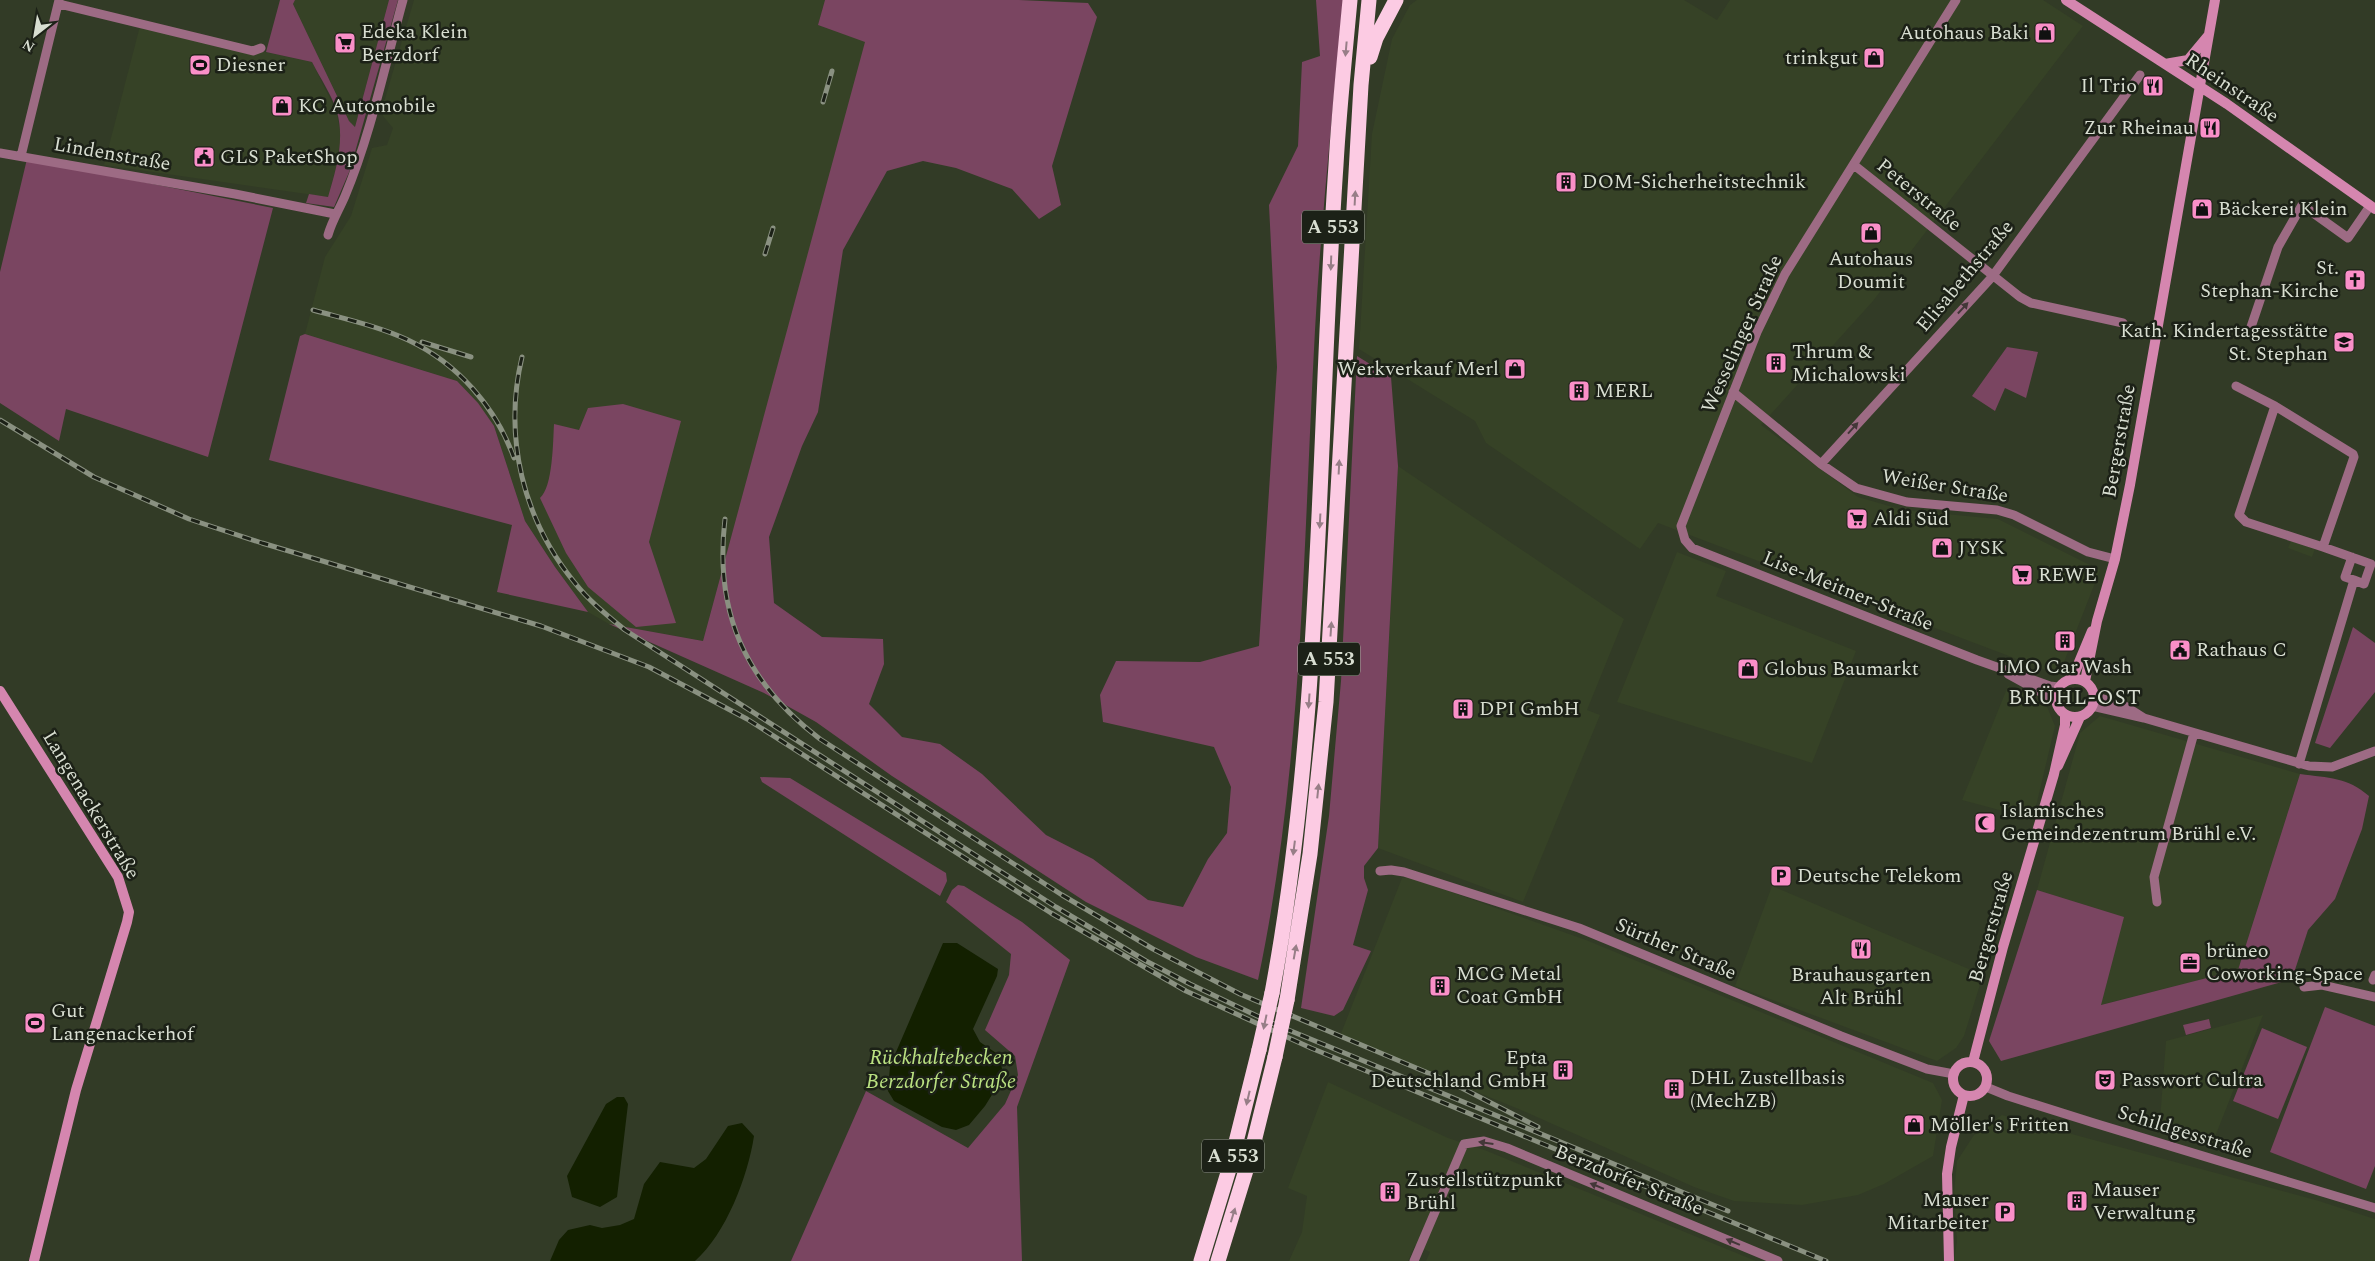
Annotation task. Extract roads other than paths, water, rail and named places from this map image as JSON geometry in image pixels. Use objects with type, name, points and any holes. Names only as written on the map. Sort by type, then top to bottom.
[{"type":"highway","name":"A 553","points":[[1201,1261],[1230,1166],[1259,1050],[1272,993],[1292,872],[1307,730],[1320,521],[1336,165],[1350,0]]},
{"type":"highway","name":"A 553","points":[[1218,1261],[1250,1154],[1275,1057],[1287,1000],[1312,837],[1325,711],[1361,85],[1369,0]]},
{"type":"highway","points":[[1361,85],[1376,38],[1396,0]]},
{"type":"street","points":[[328,235],[335,214],[344,198],[367,129],[403,0]]},
{"type":"street","name":"Wesselinger Straße","points":[[1685,540],[1681,526],[1685,513],[1757,332],[1785,274],[1956,0]]},
{"type":"street","name":"Rheinstraße","points":[[2066,0],[2227,104],[2373,208]]},
{"type":"street","name":"Bergerstraße","points":[[2085,681],[2097,621],[2115,559],[2131,478],[2215,0]]},
{"type":"street","points":[[21,156],[59,2],[253,50],[261,48]]},
{"type":"street","points":[[2165,64],[2188,60],[2209,35]]},
{"type":"street","name":"Elisabethstraße","points":[[1821,464],[1992,276],[2140,76]]},
{"type":"street","name":"Lindenstraße","points":[[0,153],[235,194],[335,214]]},
{"type":"street","name":"Peterstraße","points":[[1854,164],[1992,276],[2031,303],[2123,324]]},
{"type":"street","points":[[2250,327],[2278,247],[2302,205],[2348,238],[2373,208]]},
{"type":"street","points":[[2236,386],[2275,406],[2353,454],[2354,457],[2323,547]]},
{"type":"street","name":"Weißer Straße","points":[[1733,392],[1821,464],[1856,488],[1907,502],[1997,510],[2014,515],[2088,552],[2115,559]]},
{"type":"street","points":[[2275,406],[2239,515],[2246,522],[2323,547],[2352,557],[2371,564],[2372,568],[2364,584],[2345,577],[2352,557]]},
{"type":"street","name":"Lise-Meitner-Straße","points":[[1685,540],[1692,548],[1709,555],[2002,669],[2058,687]]},
{"type":"street","points":[[2299,764],[2354,580]]},
{"type":"street","name":"Bergerstraße","points":[[2072,679],[2097,621]]},
{"type":"street","name":"Lise-Meitner-Straße","points":[[2002,669],[2018,681],[2055,700]]},
{"type":"street","points":[[2080,717],[2065,715],[2055,700],[2058,687],[2072,679],[2085,681],[2093,690],[2093,701],[2299,764],[2332,767],[2375,752]]},
{"type":"street","name":"Langenackerstraße","points":[[0,691],[118,878],[129,912],[120,952],[76,1090],[34,1261]]},
{"type":"street","name":"Bergerstraße","points":[[2054,774],[2080,717],[2093,701]]},
{"type":"street","name":"Bergerstraße","points":[[1973,1062],[2003,947],[2054,774],[2065,725],[2065,715]]},
{"type":"street","points":[[2157,902],[2154,877],[2194,733]]},
{"type":"street","name":"Sürther Straße","points":[[1380,871],[1404,872],[1579,928],[1841,1036],[1927,1069],[1954,1074]]},
{"type":"street","points":[[2304,987],[2322,985],[2375,997]]},
{"type":"street","points":[[1973,1062],[1979,1064],[1986,1073],[1986,1086],[1979,1094],[1964,1095],[1954,1085],[1954,1074],[1962,1064],[1973,1062]]},
{"type":"street","name":"Schildgesstraße","points":[[1986,1086],[2008,1096],[2094,1123],[2375,1208]]},
{"type":"street","points":[[1949,1261],[1947,1174],[1951,1147],[1964,1095]]},
{"type":"street","name":"Berzdorfer Straße","points":[[1414,1261],[1464,1144],[1484,1141],[1507,1148],[1778,1261]]},
{"type":"water","name":"Rückhaltebecken Berzdorfer Straße","points":[[943,943],[957,943],[998,969],[997,976],[973,1029],[980,1042],[999,1055],[1002,1069],[998,1085],[985,1106],[969,1125],[956,1130],[942,1127],[894,1101],[888,1091],[890,1066]]},
{"type":"water","points":[[617,1097],[624,1097],[628,1104],[617,1197],[600,1207],[572,1197],[567,1176],[606,1104]]},
{"type":"water","points":[[742,1123],[754,1136],[747,1169],[726,1220],[706,1250],[695,1261],[550,1261],[559,1240],[568,1230],[590,1225],[602,1228],[620,1225],[634,1219],[644,1184],[660,1162],[694,1168],[706,1159],[728,1126]]},
{"type":"railway","points":[[823,102],[832,71]]},
{"type":"railway","points":[[765,254],[773,228]]},
{"type":"railway","points":[[313,310],[397,335],[443,361],[473,388],[485,404],[497,421],[514,458]]},
{"type":"railway","points":[[422,342],[471,357]]},
{"type":"railway","points":[[522,357],[515,417],[517,447],[530,505],[542,532],[557,558],[580,590],[625,630],[1056,907],[1146,961],[1274,1024],[1728,1211]]},
{"type":"railway","points":[[0,420],[94,477],[189,519],[262,543],[541,626],[649,667],[747,719],[1051,913],[1186,991],[1311,1048],[1826,1261]]},
{"type":"railway","points":[[725,519],[723,553],[725,585],[730,614],[740,642],[754,669],[772,694],[794,717],[820,739],[1062,895],[1153,949],[1240,994],[1452,1083],[1538,1127]]},
{"type":"place","name":"Autohaus Baki","points":[[2045,33]]},
{"type":"place","name":"Edeka Klein Berzdorf","points":[[345,43]]},
{"type":"place","name":"trinkgut","points":[[1874,58]]},
{"type":"place","name":"Diesner","points":[[200,65]]},
{"type":"place","name":"Il Trio","points":[[2153,86]]},
{"type":"place","name":"KC Automobile","points":[[282,106]]},
{"type":"place","name":"Zur Rheinau","points":[[2210,128]]},
{"type":"place","name":"GLS PaketShop","points":[[204,157]]},
{"type":"place","name":"DOM-Sicherheitstechnik","points":[[1566,182]]},
{"type":"place","name":"Bäckerei Klein","points":[[2202,209]]},
{"type":"place","name":"Autohaus Doumit","points":[[1871,233]]},
{"type":"place","name":"St. Stephan-Kirche","points":[[2355,280]]},
{"type":"place","name":"Kath. Kindertagesstätte St. Stephan","points":[[2344,342]]},
{"type":"place","name":"Thrum & Michalowski","points":[[1776,363]]},
{"type":"place","name":"Werkverkauf Merl","points":[[1515,369]]},
{"type":"place","name":"MERL","points":[[1579,391]]},
{"type":"place","name":"Aldi Süd","points":[[1857,519]]},
{"type":"place","name":"JYSK","points":[[1942,548]]},
{"type":"place","name":"REWE","points":[[2022,575]]},
{"type":"place","name":"IMO Car Wash","points":[[2065,641]]},
{"type":"place","name":"Rathaus C","points":[[2180,650]]},
{"type":"place","name":"Globus Baumarkt","points":[[1748,669]]},
{"type":"place","name":"DPI GmbH","points":[[1463,709]]},
{"type":"place","name":"Islamisches Gemeindezentrum Brühl e.V.","points":[[1985,823]]},
{"type":"place","name":"Deutsche Telekom","points":[[1781,876]]},
{"type":"place","name":"Brauhausgarten Alt Brühl","points":[[1861,949]]},
{"type":"place","name":"brüneo Coworking-Space","points":[[2190,963]]},
{"type":"place","name":"MCG Metal Coat GmbH","points":[[1440,986]]},
{"type":"place","name":"Gut Langenackerhof","points":[[35,1023]]},
{"type":"place","name":"Epta Deutschland GmbH","points":[[1563,1070]]},
{"type":"place","name":"Passwort Cultra","points":[[2105,1080]]},
{"type":"place","name":"DHL Zustellbasis (MechZB)","points":[[1674,1089]]},
{"type":"place","name":"Möller's Fritten","points":[[1914,1125]]},
{"type":"place","name":"Zustellstützpunkt Brühl","points":[[1390,1192]]},
{"type":"place","name":"Mauser Verwaltung","points":[[2077,1201]]},
{"type":"place","name":"Mauser Mitarbeiter","points":[[2005,1212]]},
{"type":"district","name":"BRÜHL-OST","points":[[2075,698]]}]
